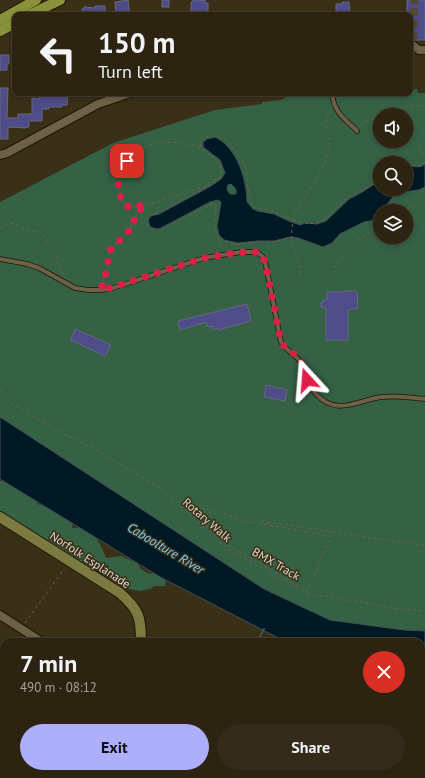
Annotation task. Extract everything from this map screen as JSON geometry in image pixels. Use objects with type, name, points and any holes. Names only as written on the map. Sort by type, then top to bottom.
[{"type":"main road","points":[[26,9],[36,0]]},
{"type":"main road","points":[[26,9],[60,0]]},
{"type":"main road","points":[[0,20],[12,15]]},
{"type":"main road","points":[[0,31],[12,25]]},
{"type":"street","points":[[413,45],[419,50],[425,50]]},
{"type":"street","points":[[0,155],[7,153],[98,104],[121,96]]},
{"type":"street","name":"Norfolk Esplanade","points":[[0,517],[120,594],[133,605],[139,616],[141,638]]},
{"type":"street","points":[[0,615],[36,638]]},
{"type":"lane","points":[[333,96],[339,115],[356,130]]},
{"type":"lane","points":[[0,259],[39,268],[75,288],[101,290],[204,258],[241,252],[257,252],[263,257],[266,266],[281,342],[303,365],[309,385],[316,394],[328,403],[339,406],[346,406],[382,397],[425,399]]},
{"type":"path","points":[[300,274],[300,264],[294,247],[294,215],[323,165],[329,145],[329,134],[325,122],[327,115],[335,104]]},
{"type":"path","points":[[356,130],[376,116],[417,104],[425,106]]},
{"type":"path","points":[[200,147],[203,139],[210,136],[220,136],[227,140],[246,167],[248,177],[247,184],[252,205],[257,209],[269,210],[293,220],[311,223],[321,222],[348,197],[373,184]]},
{"type":"path","points":[[221,176],[202,187],[157,202],[130,208],[123,203],[118,184],[132,151],[161,143],[180,142],[200,147],[213,156],[220,164],[221,176],[219,180],[149,217],[147,222],[149,228],[160,230],[212,204],[216,208],[215,228],[218,239],[221,243],[225,242],[235,245],[258,242],[274,242],[293,237]]},
{"type":"path","points":[[419,147],[425,158]]},
{"type":"path","points":[[423,165],[425,161]]},
{"type":"path","points":[[413,165],[423,165]]},
{"type":"path","points":[[413,206],[425,201]]},
{"type":"path","points":[[101,290],[111,249],[129,231],[137,214],[145,204]]},
{"type":"path","points":[[0,228],[8,223],[44,235],[48,246],[54,250],[57,256],[57,263],[61,268],[63,275],[59,280]]},
{"type":"path","points":[[334,274],[335,266],[357,240],[373,230]]},
{"type":"path","name":"Rotary Walk","points":[[0,389],[10,402],[54,429],[91,447],[160,488],[193,516],[212,537],[225,547],[291,585],[313,596],[330,596],[391,608],[425,611]]},
{"type":"path","name":"BMX Track","points":[[192,504],[200,506],[211,513],[214,510],[246,521],[331,536],[307,591],[226,544],[208,530],[202,517],[190,510],[192,504]]},
{"type":"path","points":[[261,521],[425,546]]},
{"type":"path","points":[[21,628],[69,562]]},
{"type":"green space","points":[[413,89],[417,89],[418,93],[425,93],[425,631],[404,630],[330,620],[264,589],[0,417],[0,202],[113,143],[215,110],[262,104],[262,102],[281,100],[288,96],[413,96]]},
{"type":"green space","points":[[0,481],[9,482],[38,496],[37,504],[46,506],[73,521],[72,528],[82,527],[87,529],[100,544],[106,558],[121,556],[137,563],[141,569],[149,574],[162,570],[166,576],[165,586],[155,586],[150,589],[140,591],[129,589],[125,582],[116,579],[110,574],[108,565],[104,564],[99,569],[90,571],[80,566],[65,551],[57,549],[44,539],[35,537],[0,514]]},
{"type":"water","points":[[215,137],[223,142],[235,156],[243,174],[247,193],[247,202],[253,209],[274,214],[301,225],[304,223],[317,224],[326,221],[349,199],[373,185],[373,196],[394,196],[387,204],[373,204],[373,221],[364,222],[340,234],[332,243],[323,247],[298,238],[290,237],[274,241],[238,243],[224,240],[219,235],[217,226],[221,202],[218,200],[210,202],[161,228],[157,229],[150,227],[148,220],[151,216],[159,214],[211,186],[221,179],[225,173],[220,160],[203,147],[203,142],[207,139]],"holes":[[[231,184],[236,189],[236,194],[230,194],[227,190],[228,185]]]},
{"type":"water","points":[[425,164],[425,187],[413,191],[413,166],[419,167]]},
{"type":"water","name":"Caboolture River","points":[[0,417],[264,589],[330,620],[404,630],[425,631],[425,638],[278,638],[160,577],[0,479]]},
{"type":"building","points":[[128,0],[130,12],[116,12],[115,2]]},
{"type":"building","points":[[162,0],[169,0],[169,7],[162,7]]},
{"type":"building","points":[[193,0],[205,0],[205,3],[208,3],[208,12],[191,12],[191,2],[193,2]]},
{"type":"building","points":[[407,0],[425,0],[425,40],[413,40],[413,12],[407,12]]},
{"type":"building","points":[[342,2],[349,2],[350,12],[336,12],[336,4],[342,4]]},
{"type":"building","points":[[95,6],[105,6],[105,12],[82,12],[84,7],[95,8]]},
{"type":"building","points":[[0,55],[9,55],[7,70],[0,70]]},
{"type":"building","points":[[0,88],[8,88],[7,118],[18,118],[18,114],[32,114],[32,98],[39,99],[39,96],[68,96],[67,105],[42,109],[42,121],[29,121],[29,127],[26,128],[8,127],[8,139],[0,139]]},
{"type":"building","points":[[357,291],[358,308],[348,310],[348,340],[326,340],[326,308],[321,307],[321,302],[323,302],[323,300],[327,300],[327,292]]},
{"type":"building","points":[[247,304],[251,321],[218,330],[218,328],[213,330],[212,326],[208,327],[206,322],[180,330],[178,321]]},
{"type":"building","points":[[75,329],[111,345],[105,356],[71,340]]},
{"type":"building","points":[[266,385],[287,390],[285,401],[264,397]]},
{"type":"waterway","points":[[259,638],[264,629]]},
{"type":"tunnel","points":[[413,40],[414,0]]},
{"type":"route","points":[[127,161],[126,167],[118,184],[123,203],[130,208],[145,204],[137,214],[129,231],[115,243],[111,249],[106,276],[101,290],[204,258],[241,252],[257,252],[263,257],[266,266],[274,300],[281,342],[286,349],[300,360],[305,369],[307,380]]}]
